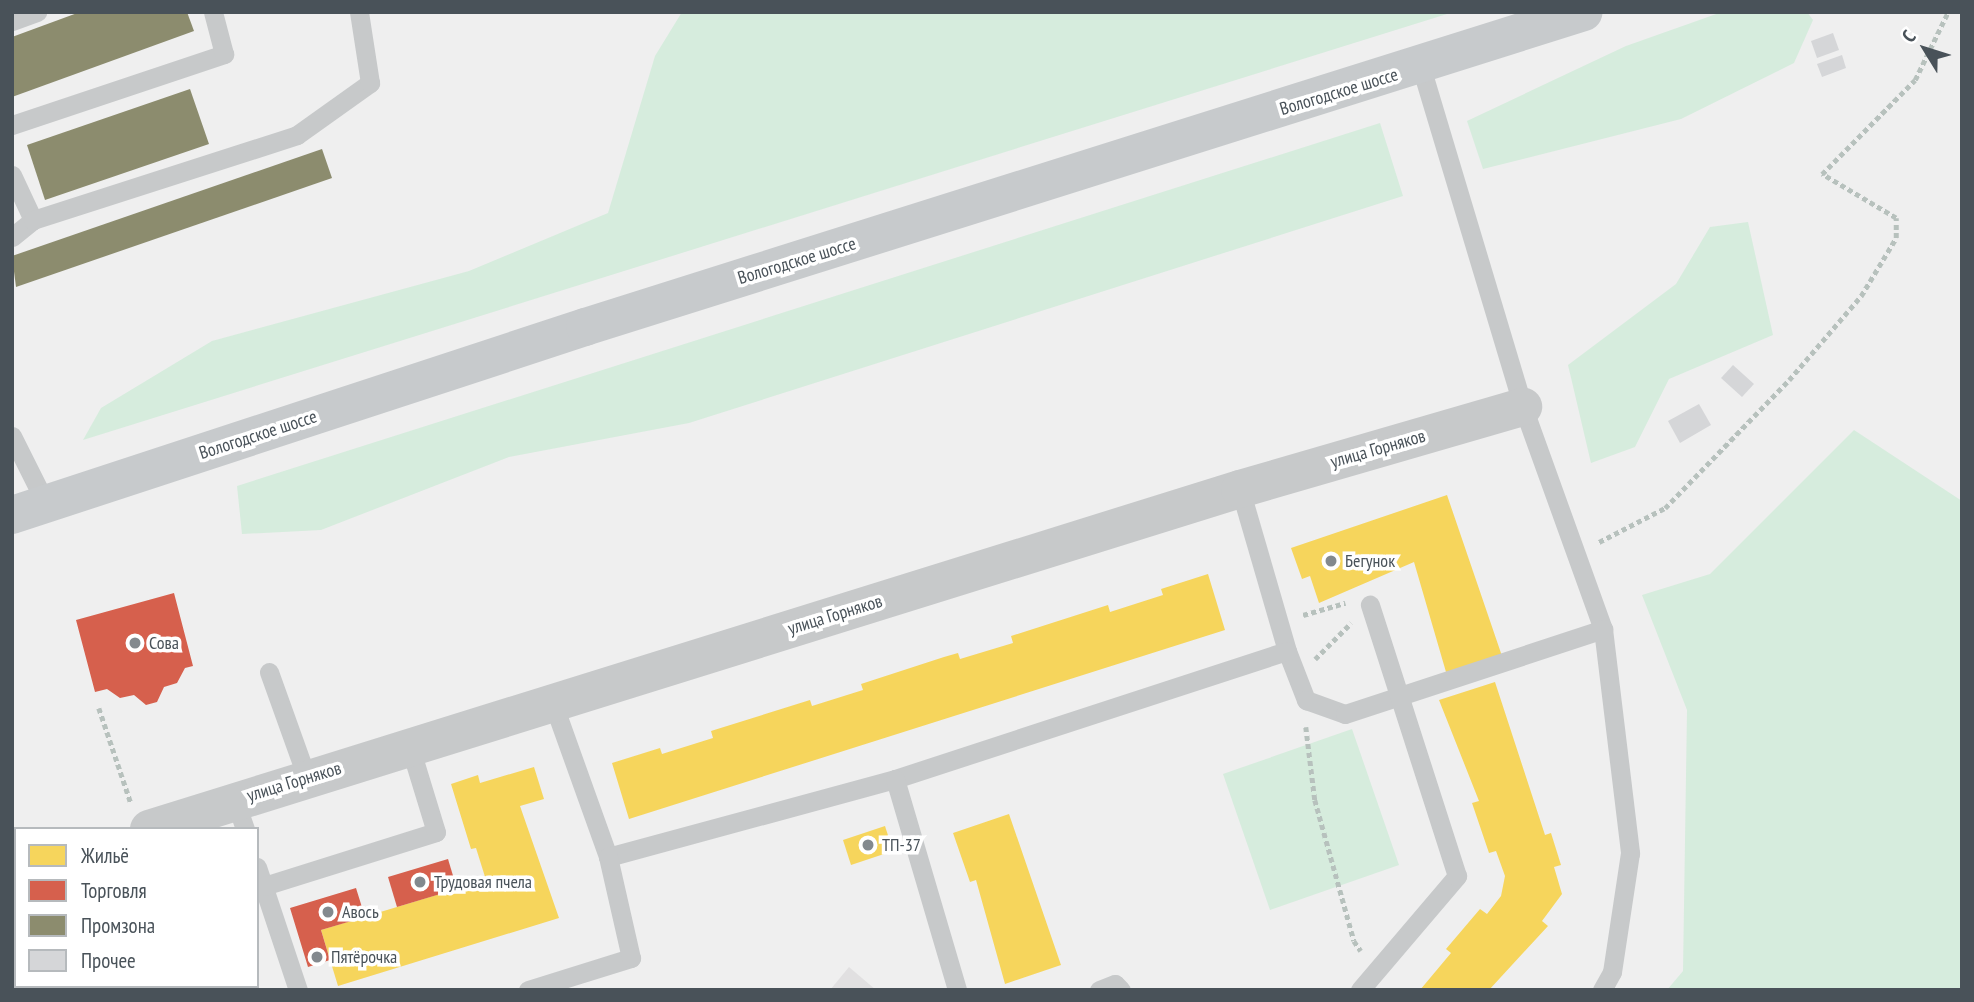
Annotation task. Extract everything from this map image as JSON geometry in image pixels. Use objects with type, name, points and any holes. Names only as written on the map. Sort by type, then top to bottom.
[{"type":"main road","name":"Вологодское шоссе","points":[[29,510],[585,327],[1421,67],[1584,12]]},
{"type":"street","name":"улица Горняков","points":[[141,820],[240,815],[307,778],[1240,489],[1523,407]]},
{"type":"lane","points":[[12,21],[37,12]]},
{"type":"lane","points":[[12,125],[224,54],[213,12]]},
{"type":"lane","points":[[12,237],[33,220],[297,135],[370,83],[359,12]]},
{"type":"lane","points":[[1421,67],[1523,407],[1603,629],[1630,853],[1612,972],[1602,990]]},
{"type":"lane","points":[[12,175],[33,220]]},
{"type":"lane","points":[[12,436],[29,510]]},
{"type":"lane","points":[[1240,489],[1287,651],[1306,700],[1345,714],[1603,629]]},
{"type":"lane","points":[[1360,990],[1458,876],[1370,605]]},
{"type":"lane","points":[[608,857],[895,779],[1287,651]]},
{"type":"lane","points":[[269,672],[307,778]]},
{"type":"lane","points":[[528,990],[631,958],[608,857],[553,703]]},
{"type":"lane","points":[[264,886],[436,832],[410,747]]},
{"type":"lane","points":[[895,779],[957,990]]},
{"type":"lane","points":[[259,872],[298,990]]},
{"type":"lane","points":[[1099,990],[1115,984],[1121,990]]},
{"type":"path","points":[[1577,553],[1665,508],[1789,380],[1861,296],[1896,238],[1896,218],[1822,174],[1915,80],[1948,12]]},
{"type":"path","points":[[1279,622],[1347,602],[1370,605]]},
{"type":"path","points":[[1297,676],[1370,605]]},
{"type":"path","points":[[1306,700],[1306,749],[1315,800],[1354,941],[1375,972]]},
{"type":"path","points":[[99,708],[141,820]]},
{"type":"shaded area","points":[[849,967],[876,990],[830,990]]},
{"type":"green space","points":[[682,12],[1447,14],[83,440],[101,408],[212,341],[469,271],[608,213],[655,56]]},
{"type":"green space","points":[[1722,12],[1807,12],[1813,20],[1794,63],[1681,119],[1483,169],[1467,121],[1626,46]]},
{"type":"green space","points":[[1380,123],[1403,196],[689,423],[509,457],[321,530],[242,534],[237,486]]},
{"type":"green space","points":[[1748,222],[1773,335],[1669,379],[1635,447],[1591,463],[1568,365],[1676,284],[1710,227]]},
{"type":"green space","points":[[1854,430],[1962,501],[1962,990],[1667,990],[1683,971],[1687,710],[1642,595],[1710,574]]},
{"type":"green space","points":[[1352,729],[1399,865],[1270,910],[1223,774]]},
{"type":"building: Жильё","points":[[1447,495],[1503,659],[1446,672],[1414,562],[1319,603],[1310,576],[1302,579],[1291,548]]},
{"type":"building: Жильё","points":[[1208,574],[1225,630],[629,819],[612,763],[660,748],[662,754],[713,738],[711,731],[810,700],[812,706],[863,690],[861,684],[944,657],[958,653],[960,659],[1013,643],[1011,636],[1108,605],[1110,612],[1163,595],[1161,589]]},
{"type":"building: Жильё","points":[[1495,682],[1545,835],[1551,833],[1561,865],[1554,867],[1562,894],[1542,921],[1548,926],[1489,990],[1420,990],[1451,953],[1446,949],[1480,909],[1487,914],[1501,896],[1505,876],[1496,851],[1489,853],[1472,803],[1479,801],[1439,700]]},
{"type":"building: Жильё","points":[[534,767],[544,799],[520,806],[559,918],[338,986],[321,930],[486,880],[476,848],[471,849],[451,784],[478,775],[480,783]]},
{"type":"building: Жильё","points":[[1009,814],[1061,965],[1005,984],[976,880],[970,882],[953,833]]},
{"type":"building: Жильё","name":"ТП-37","points":[[885,826],[893,851],[851,865],[843,840]]},
{"type":"building: Жильё","points":[[14,965],[14,988],[45,988],[12,990]]},
{"type":"building: Жильё","points":[[96,988],[153,990],[96,990]]},
{"type":"building: Торговля","name":"Сова","points":[[174,593],[193,666],[185,668],[177,683],[164,687],[157,702],[146,705],[134,695],[120,698],[107,689],[95,692],[76,620]]},
{"type":"building: Торговля","points":[[448,859],[457,889],[397,907],[388,877]]},
{"type":"building: Торговля","points":[[356,888],[365,917],[321,930],[330,960],[308,967],[290,908]]},
{"type":"building: Промзона","points":[[80,12],[187,12],[194,31],[12,97],[12,37]]},
{"type":"building: Промзона","points":[[190,89],[209,144],[45,200],[27,145]]},
{"type":"building: Промзона","points":[[322,149],[332,178],[16,287],[12,256]]},
{"type":"building: Прочее","points":[[1833,33],[1839,50],[1817,58],[1811,41]]},
{"type":"building: Прочее","points":[[1842,55],[1846,68],[1822,77],[1817,64]]},
{"type":"building: Прочее","points":[[1733,365],[1754,384],[1742,397],[1721,378]]},
{"type":"building: Прочее","points":[[1699,404],[1711,425],[1680,443],[1668,421]]},
{"type":"place","name":"Бегунок","points":[[1331,561]]},
{"type":"place","name":"Сова","points":[[135,643]]},
{"type":"place","name":"ТП-37","points":[[868,845]]},
{"type":"place","name":"Трудовая пчела","points":[[420,882]]},
{"type":"place","name":"Авось","points":[[328,912]]},
{"type":"place","name":"Пятёрочка","points":[[317,957]]}]
